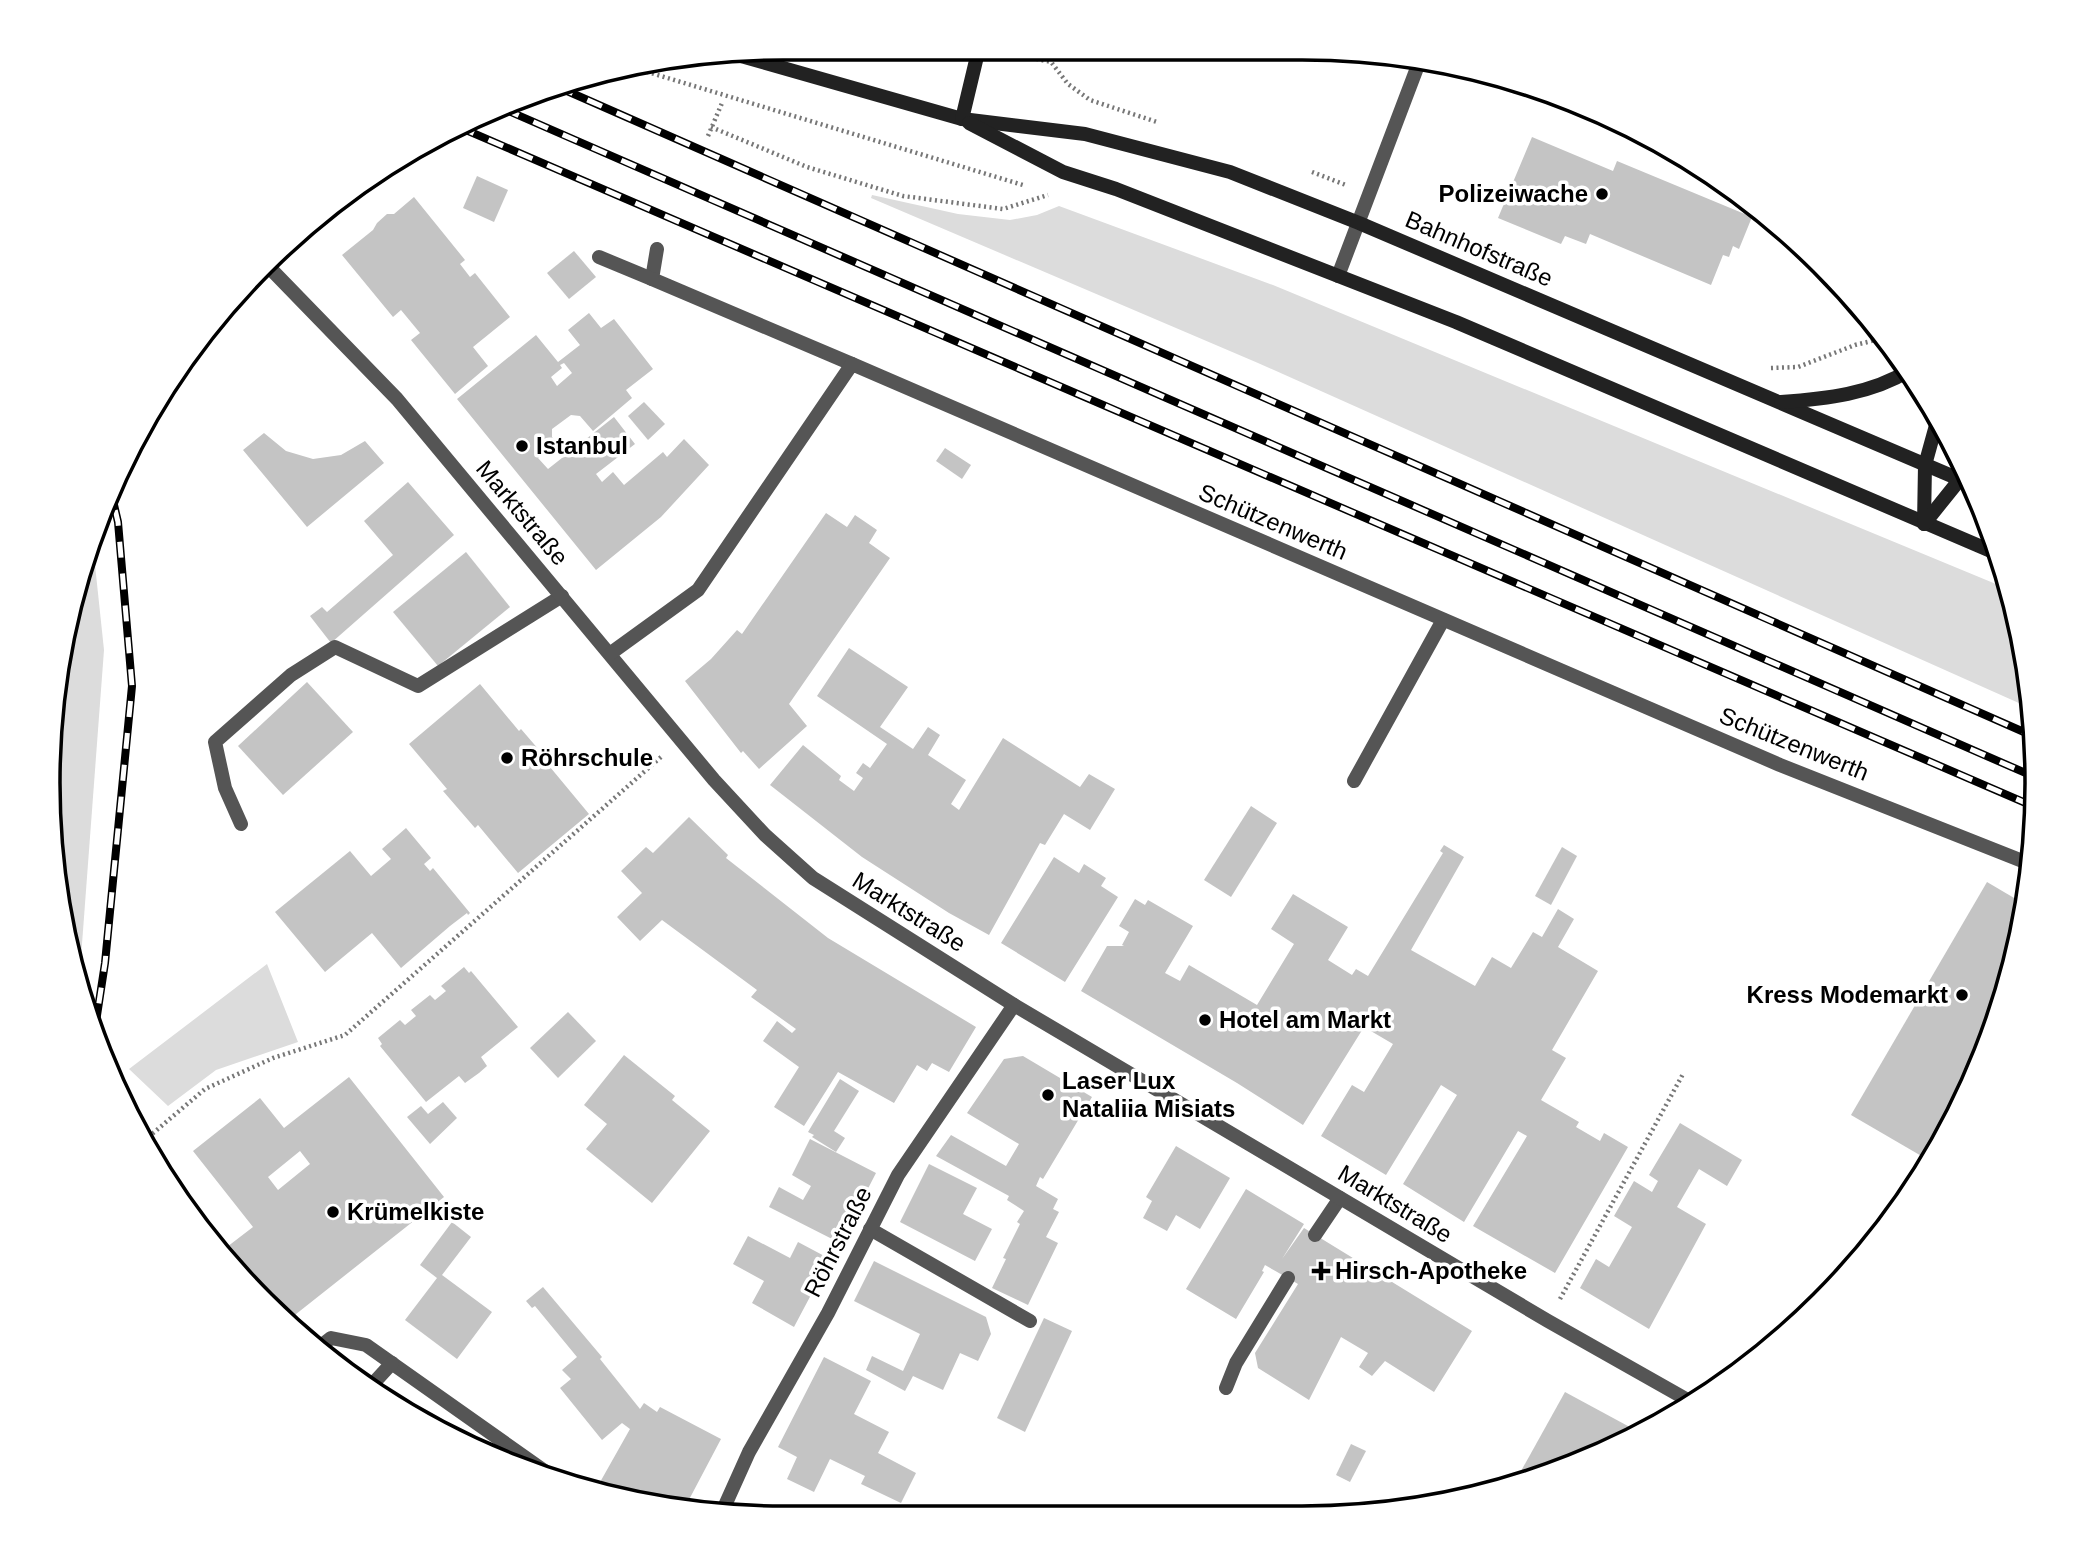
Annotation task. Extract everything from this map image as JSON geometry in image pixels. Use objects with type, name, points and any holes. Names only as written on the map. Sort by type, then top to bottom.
[{"type":"street","points":[[962,119],[976,60]]},
{"type":"street","name":"Bahnhofstraße","points":[[757,61],[962,119],[1086,134],[1230,172],[1359,223],[1778,403],[1925,465],[1957,476]]},
{"type":"street","points":[[1338,276],[1417,69]]},
{"type":"street","name":"Bahnhofstraße","points":[[962,119],[1063,172],[1116,189],[1456,322],[1987,549]]},
{"type":"street","points":[[652,279],[657,249]]},
{"type":"street","name":"Schützenwerth","points":[[599,257],[1780,765],[2021,860]]},
{"type":"street","name":"Marktstraße","points":[[272,270],[397,399],[714,780],[765,835],[813,878],[1014,1005],[1548,1321],[1683,1397]]},
{"type":"street","points":[[611,653],[698,590],[852,364]]},
{"type":"street","points":[[1778,403],[1849,394],[1900,375]]},
{"type":"street","points":[[1924,524],[1925,465],[1934,430]]},
{"type":"street","points":[[1924,524],[1961,485]]},
{"type":"street","points":[[241,824],[225,788],[215,742],[291,675],[335,646],[418,686],[562,596]]},
{"type":"street","points":[[1354,781],[1443,620]]},
{"type":"street","name":"Röhrstraße","points":[[726,1503],[749,1452],[828,1313],[898,1175],[1014,1005]]},
{"type":"street","points":[[1315,1235],[1340,1198]]},
{"type":"street","points":[[870,1230],[1030,1321]]},
{"type":"street","points":[[1226,1388],[1236,1363],[1288,1278]]},
{"type":"street","points":[[326,1342],[331,1338],[366,1345],[525,1458]]},
{"type":"street","points":[[376,1380],[392,1363]]},
{"type":"path","points":[[1041,60],[1051,62]]},
{"type":"path","points":[[648,72],[1026,186]]},
{"type":"path","points":[[708,136],[722,103]]},
{"type":"path","points":[[711,127],[807,167],[903,196],[1003,209],[1052,193],[1039,189]]},
{"type":"path","points":[[151,1135],[205,1089],[273,1058],[345,1034],[681,740]]},
{"type":"path","points":[[1548,1321],[1683,1074]]},
{"type":"shaded area","points":[[872,195],[958,214],[1010,220],[1037,215],[1059,206],[1273,285],[1998,585],[2012,641],[2021,704],[1258,363],[871,198]]},
{"type":"shaded area","points":[[95,561],[104,650],[81,957],[73,924],[61,830],[61,735],[73,641]]},
{"type":"shaded area","points":[[267,964],[298,1042],[216,1070],[168,1106],[129,1069]]},
{"type":"building","name":"Polizeiwache","points":[[1532,137],[1613,171],[1617,161],[1752,217],[1739,249],[1733,246],[1729,257],[1723,255],[1711,285],[1590,234],[1586,244],[1565,236],[1561,244],[1498,218]]},
{"type":"building","points":[[477,176],[508,190],[494,222],[463,208]]},
{"type":"building","points":[[414,197],[465,260],[460,264],[470,277],[475,273],[510,317],[473,347],[488,366],[455,394],[411,340],[420,333],[401,310],[393,317],[342,255],[373,230],[387,214],[394,214]]},
{"type":"building","points":[[574,251],[596,277],[569,299],[547,273]]},
{"type":"building","points":[[589,313],[601,328],[614,319],[653,369],[626,390],[632,398],[593,431],[580,416],[571,415],[552,429],[552,437],[558,444],[538,458],[548,469],[614,417],[635,444],[596,474],[602,482],[613,472],[624,485],[663,452],[667,457],[684,439],[709,465],[661,517],[596,570],[457,399],[536,335],[558,362],[580,345],[568,330]],"holes":[[[564,363],[572,373],[557,386],[551,377]]]},
{"type":"building","points":[[644,402],[665,424],[648,440],[628,416]]},
{"type":"building","points":[[264,433],[286,451],[313,459],[341,455],[365,441],[384,463],[307,527],[243,450]]},
{"type":"building","points":[[945,448],[971,465],[962,479],[936,461]]},
{"type":"building","points":[[408,482],[454,535],[331,643],[310,616],[322,607],[327,612],[393,555],[364,521]]},
{"type":"building","points":[[826,513],[847,527],[855,515],[877,530],[869,543],[890,558],[789,704],[807,726],[759,769],[743,751],[741,753],[685,681],[711,659],[737,630],[742,634]]},
{"type":"building","points":[[466,552],[510,607],[438,666],[393,612]]},
{"type":"building","points":[[849,648],[908,687],[880,727],[913,749],[928,727],[940,735],[928,755],[966,780],[951,804],[959,810],[1003,738],[1080,787],[1089,774],[1115,789],[1090,830],[1064,814],[1045,845],[1040,843],[989,935],[949,913],[862,857],[770,785],[803,745],[841,776],[839,780],[854,791],[863,778],[856,773],[863,763],[870,768],[887,744],[817,696]]},
{"type":"building","points":[[307,682],[353,732],[283,795],[238,746]]},
{"type":"building","points":[[480,684],[552,765],[550,767],[589,814],[518,873],[478,825],[475,828],[443,791],[447,789],[409,744]]},
{"type":"building","points":[[1251,806],[1277,823],[1231,897],[1204,880]]},
{"type":"building","points":[[689,817],[728,855],[726,858],[828,938],[976,1027],[949,1072],[932,1063],[927,1071],[917,1065],[894,1103],[838,1072],[804,1126],[774,1107],[799,1067],[763,1041],[777,1021],[792,1033],[796,1029],[751,997],[757,990],[662,920],[640,941],[617,917],[642,893],[621,871],[646,847],[653,853]]},
{"type":"building","points":[[406,828],[431,858],[424,864],[430,871],[433,868],[470,913],[450,926],[401,968],[372,933],[325,972],[275,912],[350,851],[371,876],[391,859],[382,849]]},
{"type":"building","points":[[1444,845],[1464,857],[1411,950],[1475,986],[1492,957],[1511,968],[1533,932],[1542,937],[1558,909],[1574,919],[1558,947],[1598,971],[1552,1050],[1566,1058],[1541,1100],[1579,1122],[1576,1127],[1600,1141],[1604,1133],[1628,1147],[1555,1273],[1473,1226],[1527,1136],[1518,1131],[1464,1222],[1403,1184],[1457,1095],[1441,1085],[1386,1175],[1321,1136],[1352,1085],[1364,1092],[1393,1044],[1364,1027],[1303,1125],[1081,991],[1107,946],[1124,946],[1122,945],[1129,932],[1119,926],[1135,899],[1145,905],[1148,900],[1193,926],[1165,973],[1180,981],[1189,965],[1257,1005],[1294,944],[1271,929],[1293,894],[1348,927],[1328,960],[1352,975],[1356,969],[1368,976],[1443,853],[1440,851]]},
{"type":"building","points":[[1562,847],[1577,856],[1551,905],[1535,896]]},
{"type":"building","points":[[1054,857],[1079,873],[1084,864],[1106,878],[1101,886],[1118,897],[1065,982],[1001,943]]},
{"type":"building","name":"Kress Modemarkt","points":[[1987,882],[2016,899],[2001,970],[1987,1015],[1951,1102],[1921,1156],[1851,1115]]},
{"type":"building","points":[[464,967],[469,973],[471,971],[518,1027],[481,1057],[487,1066],[479,1073],[465,1083],[459,1076],[426,1102],[380,1046],[382,1044],[378,1038],[400,1020],[405,1025],[416,1016],[411,1010],[430,995],[435,1000],[446,991],[441,986]]},
{"type":"building","points":[[568,1012],[596,1041],[558,1078],[530,1048]]},
{"type":"building","points":[[624,1055],[675,1096],[672,1100],[710,1131],[652,1203],[586,1149],[607,1124],[584,1105]]},
{"type":"building","points":[[1023,1056],[1092,1097],[1043,1179],[1040,1177],[1036,1186],[1058,1199],[1053,1209],[1059,1212],[1046,1237],[1058,1243],[1028,1305],[992,1288],[1020,1224],[1017,1222],[1024,1211],[1007,1200],[1009,1196],[936,1156],[951,1135],[1006,1166],[1019,1144],[967,1113],[1004,1059]]},
{"type":"building","name":"Krümelkiste","points":[[349,1077],[444,1197],[294,1315],[271,1294],[228,1246],[253,1227],[193,1151],[260,1098],[284,1128]],"holes":[[[300,1151],[310,1164],[278,1190],[268,1177]]]},
{"type":"building","points":[[840,1079],[859,1091],[834,1131],[845,1138],[836,1152],[808,1132]]},
{"type":"building","points":[[443,1102],[457,1118],[430,1144],[407,1117],[421,1106],[428,1114]]},
{"type":"building","points":[[1680,1123],[1742,1160],[1727,1186],[1699,1169],[1677,1207],[1706,1224],[1649,1329],[1580,1288],[1596,1259],[1609,1267],[1632,1227],[1614,1216],[1634,1181],[1652,1192],[1658,1181],[1649,1175]]},
{"type":"building","points":[[810,1139],[876,1173],[840,1243],[769,1207],[779,1187],[803,1200],[811,1186],[792,1175]]},
{"type":"building","points":[[1176,1146],[1230,1178],[1200,1229],[1176,1215],[1167,1231],[1143,1218],[1152,1201],[1146,1197]]},
{"type":"building","points":[[929,1164],[977,1188],[963,1214],[992,1229],[975,1261],[900,1222]]},
{"type":"building","points":[[1246,1189],[1304,1224],[1282,1259],[1304,1228],[1472,1331],[1434,1392],[1385,1361],[1372,1376],[1359,1367],[1368,1353],[1341,1337],[1309,1400],[1258,1368],[1255,1353],[1298,1284],[1265,1265],[1262,1271],[1264,1272],[1236,1319],[1186,1289]]},
{"type":"building","points":[[452,1222],[471,1237],[442,1275],[492,1312],[457,1359],[405,1320],[437,1278],[420,1265]]},
{"type":"building","points":[[748,1236],[790,1258],[798,1242],[830,1259],[794,1327],[752,1303],[764,1281],[733,1264]]},
{"type":"building","points":[[874,1261],[986,1317],[991,1334],[978,1361],[960,1353],[943,1390],[913,1376],[905,1391],[866,1370],[872,1356],[903,1371],[920,1334],[854,1301]]},
{"type":"building","points":[[543,1287],[602,1357],[600,1359],[640,1409],[644,1403],[657,1412],[660,1407],[721,1439],[689,1499],[600,1482],[630,1429],[622,1423],[602,1440],[560,1388],[571,1379],[562,1370],[577,1357],[535,1306],[532,1308],[526,1301]]},
{"type":"building","points":[[1044,1318],[1072,1331],[1025,1432],[997,1418]]},
{"type":"building","points":[[824,1357],[871,1381],[854,1414],[889,1432],[878,1453],[916,1473],[901,1503],[861,1484],[865,1476],[830,1459],[814,1492],[787,1479],[797,1457],[778,1447]]},
{"type":"building","points":[[1565,1392],[1630,1427],[1579,1450],[1521,1471]]},
{"type":"building","points":[[1351,1444],[1366,1451],[1350,1482],[1336,1475]]},
{"type":"railway","points":[[569,92],[2024,732]]},
{"type":"railway","points":[[512,113],[2025,773]]},
{"type":"railway","points":[[469,131],[2025,803]]},
{"type":"railway","points":[[97,1013],[105,963],[132,686],[115,507]]},
{"type":"place","name":"Polizeiwache","points":[[1602,194]]},
{"type":"place","name":"Istanbul","points":[[522,446]]},
{"type":"place","name":"Röhrschule","points":[[507,758]]},
{"type":"place","name":"Kress Modemarkt","points":[[1962,995]]},
{"type":"place","name":"Hotel am Markt","points":[[1205,1020]]},
{"type":"place","name":"Laser Lux Nataliia Misiats","points":[[1048,1095]]},
{"type":"place","name":"Krümelkiste","points":[[333,1212]]},
{"type":"place","name":"Hirsch-Apotheke","points":[[1321,1271]]}]
